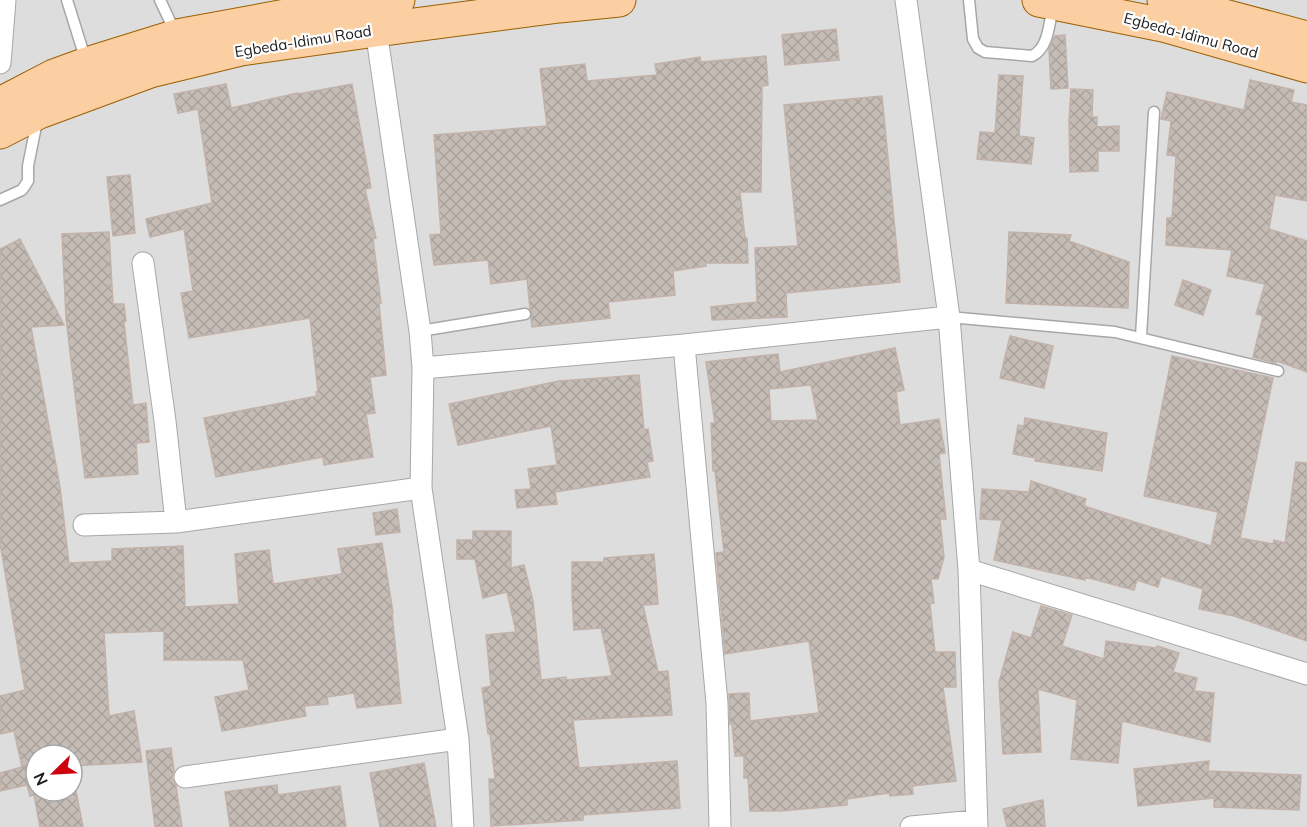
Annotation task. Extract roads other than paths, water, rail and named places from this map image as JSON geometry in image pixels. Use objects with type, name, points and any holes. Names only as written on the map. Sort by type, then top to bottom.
[{"type":"main road","name":"Egbeda-Idimu Road","points":[[0,104],[54,76],[177,36],[329,8],[398,0]]},
{"type":"main road","name":"Egbeda-Idimu Road","points":[[0,132],[39,112],[150,71],[240,49],[619,0]]},
{"type":"main road","name":"Egbeda-Idimu Road","points":[[1164,0],[1307,38]]},
{"type":"main road","name":"Egbeda-Idimu Road","points":[[1047,1],[1163,26],[1307,66]]},
{"type":"street","points":[[0,63],[5,0]]},
{"type":"street","points":[[906,0],[949,317],[969,570],[977,824],[910,827]]},
{"type":"street","points":[[376,30],[420,331],[423,368],[421,488],[458,739],[463,827]]},
{"type":"street","points":[[143,263],[165,421],[176,522]]},
{"type":"street","points":[[423,368],[684,345],[949,317]]},
{"type":"street","points":[[684,345],[717,703],[720,827]]},
{"type":"street","points":[[84,525],[176,522],[421,488]]},
{"type":"street","points":[[969,570],[1307,674]]},
{"type":"street","points":[[185,777],[458,739]]},
{"type":"lane","points":[[67,0],[87,64]]},
{"type":"lane","points":[[160,0],[177,36]]},
{"type":"lane","points":[[969,0],[973,39],[978,48],[985,52],[1032,56],[1039,53],[1044,46],[1047,1]]},
{"type":"lane","points":[[0,200],[22,190],[28,181],[28,166],[39,112]]},
{"type":"lane","points":[[1141,337],[1154,112]]},
{"type":"lane","points":[[420,331],[525,314]]},
{"type":"lane","points":[[949,317],[1115,332],[1278,371]]}]
